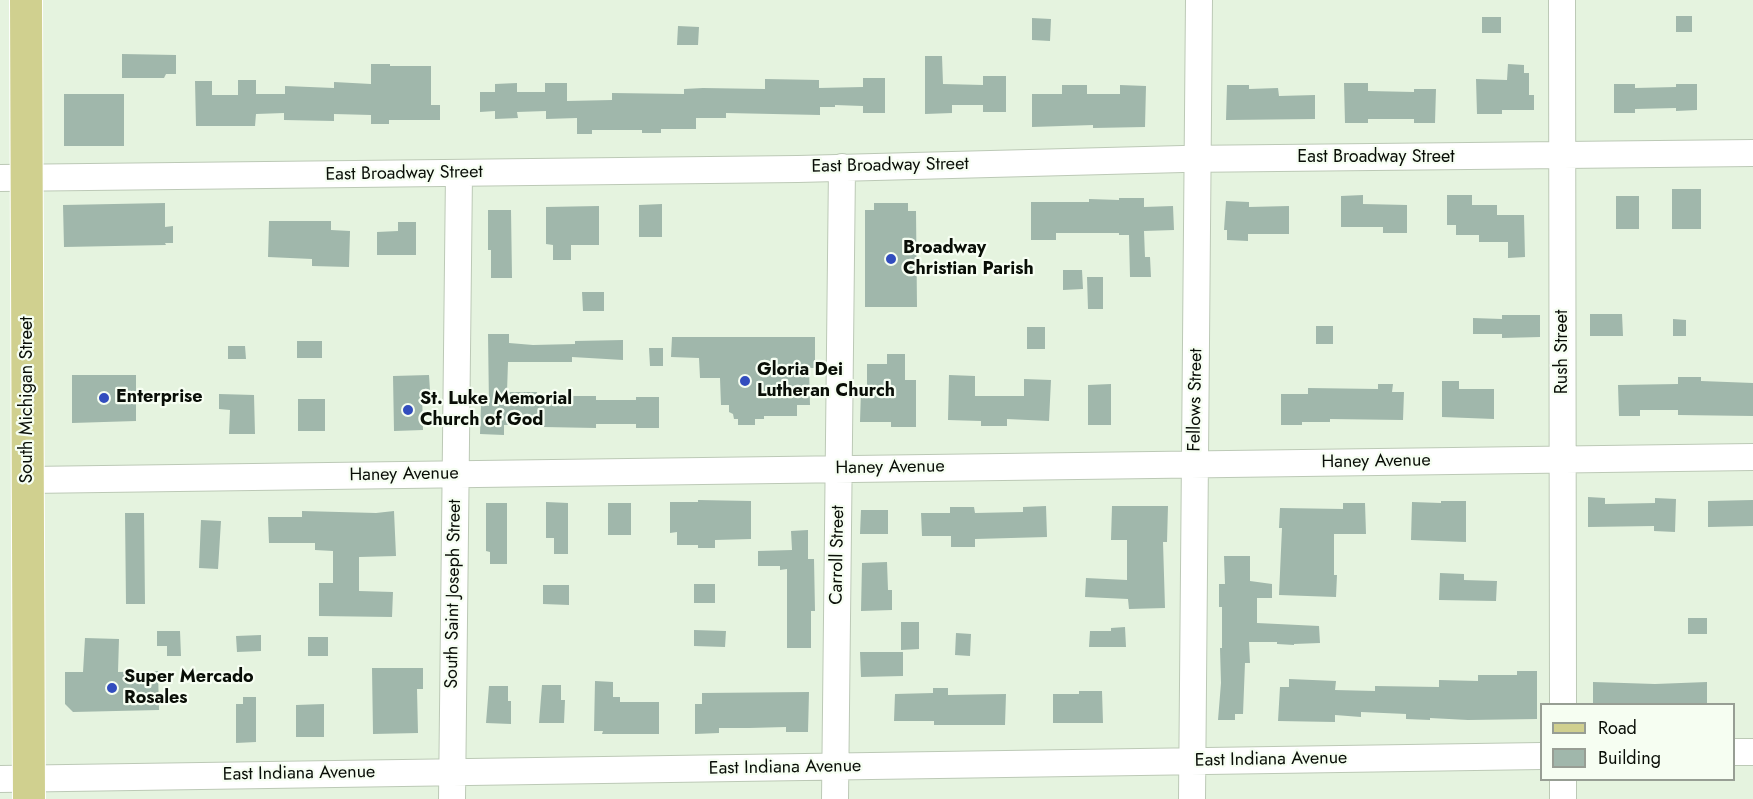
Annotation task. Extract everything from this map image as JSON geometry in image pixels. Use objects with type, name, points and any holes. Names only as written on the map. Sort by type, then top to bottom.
[{"type":"main road","name":"South Michigan Street","points":[[19,786],[28,480],[14,178],[26,0]]},
{"type":"street","name":"Fellows Street","points":[[1192,799],[1199,0]]},
{"type":"street","name":"Rush Street","points":[[1562,0],[1563,703]]},
{"type":"street","name":"East Broadway Street","points":[[14,178],[842,167],[1198,159],[1753,153]]},
{"type":"street","name":"Carroll Street","points":[[835,799],[842,167]]},
{"type":"street","name":"South Saint Joseph Street","points":[[452,799],[459,173]]},
{"type":"street","name":"Haney Avenue","points":[[28,480],[1753,457]]},
{"type":"street","points":[[1735,753],[1753,752]]},
{"type":"street","name":"East Indiana Avenue","points":[[19,786],[452,771],[1540,756]]},
{"type":"street","points":[[1563,781],[1563,799]]},
{"type":"building","points":[[1676,16],[1692,16],[1692,32],[1676,32]]},
{"type":"building","points":[[1482,17],[1501,17],[1501,33],[1482,33]]},
{"type":"building","points":[[1032,18],[1051,19],[1050,41],[1032,40]]},
{"type":"building","points":[[678,26],[699,27],[698,45],[677,45]]},
{"type":"building","points":[[122,54],[176,55],[176,74],[166,74],[164,78],[122,78]]},
{"type":"building","points":[[925,56],[942,56],[943,84],[983,85],[983,76],[1006,76],[1006,112],[983,112],[983,105],[952,105],[952,113],[925,114]]},
{"type":"building","points":[[371,64],[431,66],[431,105],[440,105],[440,120],[389,120],[389,124],[371,124],[371,115],[334,114],[334,121],[284,120],[284,113],[256,114],[255,126],[196,126],[195,81],[212,81],[212,95],[238,95],[238,80],[256,80],[256,94],[285,94],[285,86],[334,88],[334,82],[371,84]]},
{"type":"building","points":[[1508,64],[1524,65],[1524,73],[1529,73],[1529,95],[1534,95],[1534,110],[1502,110],[1502,114],[1477,114],[1476,79],[1507,80]]},
{"type":"building","points":[[863,78],[885,78],[885,113],[863,113],[863,106],[835,105],[835,107],[820,107],[820,115],[726,113],[726,118],[696,118],[696,129],[661,129],[661,133],[642,133],[642,130],[592,130],[592,134],[577,134],[577,118],[546,119],[546,111],[517,112],[518,118],[495,119],[495,111],[480,112],[480,92],[495,92],[495,84],[517,83],[517,92],[545,92],[545,83],[567,83],[567,101],[612,100],[612,93],[684,94],[684,89],[765,89],[765,79],[819,80],[819,88],[863,87]]},
{"type":"building","points":[[1344,83],[1368,83],[1368,91],[1414,92],[1414,89],[1436,89],[1435,123],[1414,123],[1414,119],[1368,119],[1368,123],[1345,123]]},
{"type":"building","points":[[1614,84],[1635,84],[1635,88],[1697,84],[1697,110],[1635,109],[1635,113],[1614,113]]},
{"type":"building","points":[[1062,85],[1087,85],[1087,94],[1120,94],[1120,85],[1146,86],[1145,127],[1093,128],[1093,125],[1032,127],[1032,94],[1062,94]]},
{"type":"building","points":[[1227,85],[1249,85],[1249,89],[1278,88],[1279,96],[1315,95],[1315,119],[1226,120]]},
{"type":"building","points":[[64,94],[124,94],[124,146],[64,146]]},
{"type":"building","points":[[1672,189],[1701,189],[1701,229],[1672,229]]},
{"type":"building","points":[[1363,195],[1363,204],[1407,205],[1407,233],[1383,233],[1383,227],[1341,227],[1341,196]]},
{"type":"building","points":[[1447,195],[1472,195],[1472,205],[1497,205],[1497,215],[1524,215],[1525,257],[1508,258],[1508,242],[1479,242],[1479,235],[1456,235],[1456,225],[1447,225]]},
{"type":"building","points":[[1616,196],[1639,196],[1639,229],[1616,229]]},
{"type":"building","points":[[1119,198],[1144,198],[1144,207],[1173,206],[1174,230],[1144,231],[1145,257],[1150,257],[1151,277],[1130,277],[1129,235],[1056,233],[1056,240],[1031,240],[1031,202],[1089,202],[1089,199],[1119,200]]},
{"type":"building","points":[[1226,201],[1249,202],[1249,207],[1289,206],[1289,234],[1248,234],[1248,241],[1227,240],[1227,230],[1224,230]]},
{"type":"building","points":[[165,203],[165,227],[173,226],[173,243],[64,247],[63,205]]},
{"type":"building","name":"Broadway Christian Parish","points":[[874,203],[908,203],[908,211],[916,211],[917,307],[865,307],[865,210],[874,210]]},
{"type":"building","points":[[662,204],[662,237],[639,237],[639,205]]},
{"type":"building","points":[[599,206],[599,245],[571,245],[571,260],[553,260],[553,245],[546,244],[546,207]]},
{"type":"building","points":[[488,210],[511,210],[512,278],[491,278]]},
{"type":"building","points":[[269,221],[331,221],[331,230],[350,231],[349,267],[312,266],[312,259],[268,257]]},
{"type":"building","points":[[398,222],[416,222],[416,255],[377,255],[377,232],[398,231]]},
{"type":"building","points":[[1063,270],[1082,270],[1083,289],[1063,290]]},
{"type":"building","points":[[1087,277],[1103,277],[1103,309],[1088,309]]},
{"type":"building","points":[[582,292],[604,292],[604,311],[583,311]]},
{"type":"building","points":[[1590,314],[1622,314],[1623,336],[1590,336]]},
{"type":"building","points":[[1502,315],[1540,315],[1540,337],[1502,338],[1502,334],[1473,334],[1473,318],[1502,319]]},
{"type":"building","points":[[1673,319],[1686,320],[1686,336],[1673,336]]},
{"type":"building","points":[[1316,326],[1333,326],[1333,344],[1316,344]]},
{"type":"building","points":[[1027,327],[1045,327],[1045,349],[1027,349]]},
{"type":"building","points":[[488,334],[509,334],[509,343],[533,345],[623,340],[623,360],[572,357],[572,362],[508,362],[507,392],[537,392],[537,396],[596,396],[596,400],[636,400],[636,397],[659,397],[659,428],[636,428],[636,424],[596,424],[596,428],[544,427],[544,424],[504,425],[504,435],[480,434],[481,405],[489,406]]},
{"type":"building","name":"Gloria Dei Lutheran Church","points":[[672,337],[815,337],[815,368],[809,368],[810,405],[797,405],[797,416],[764,416],[764,419],[755,419],[755,425],[738,425],[738,419],[734,419],[733,414],[729,412],[729,405],[721,405],[720,378],[700,378],[699,358],[671,357]]},
{"type":"building","points":[[297,341],[322,341],[322,358],[297,358]]},
{"type":"building","points":[[228,346],[245,346],[246,359],[228,359]]},
{"type":"building","points":[[649,348],[663,348],[663,366],[650,366]]},
{"type":"building","points":[[887,354],[905,354],[905,380],[916,380],[916,427],[891,427],[891,422],[860,422],[861,390],[867,390],[867,364],[887,364]]},
{"type":"building","name":"Enterprise","points":[[72,375],[136,375],[136,421],[72,423]]},
{"type":"building","name":"St. Luke Memorial Church of God","points":[[429,375],[430,391],[422,391],[423,430],[394,431],[393,376]]},
{"type":"building","points":[[949,375],[975,376],[975,396],[1024,396],[1024,379],[1051,380],[1049,421],[1007,419],[1007,426],[981,426],[981,421],[948,420]]},
{"type":"building","points":[[1678,377],[1701,377],[1701,381],[1753,383],[1753,416],[1678,415],[1678,410],[1640,410],[1640,416],[1619,416],[1618,385],[1678,384]]},
{"type":"building","points":[[1442,381],[1459,381],[1459,389],[1494,389],[1494,419],[1442,417]]},
{"type":"building","points":[[1111,384],[1111,425],[1088,425],[1088,385]]},
{"type":"building","points":[[1378,384],[1393,384],[1392,392],[1404,392],[1403,420],[1330,419],[1330,422],[1281,425],[1281,394],[1308,394],[1308,388],[1378,389]]},
{"type":"building","points":[[219,394],[254,395],[255,434],[229,434],[230,410],[219,409]]},
{"type":"building","points":[[298,399],[325,399],[325,431],[298,431]]},
{"type":"building","points":[[1588,497],[1605,498],[1605,504],[1655,503],[1655,498],[1676,499],[1675,532],[1654,531],[1654,526],[1588,527]]},
{"type":"building","points":[[698,500],[751,501],[751,539],[715,540],[715,548],[677,545],[677,532],[670,533],[670,502],[698,502]]},
{"type":"building","points":[[1753,500],[1753,526],[1708,527],[1708,501]]},
{"type":"building","points":[[1441,501],[1466,501],[1466,542],[1411,540],[1412,502],[1441,503]]},
{"type":"building","points":[[546,502],[568,503],[568,554],[554,554],[554,538],[546,538]]},
{"type":"building","points":[[486,503],[507,503],[507,564],[490,564],[490,552],[486,551]]},
{"type":"building","points":[[608,503],[631,503],[631,535],[608,535]]},
{"type":"building","points":[[1343,503],[1365,503],[1366,534],[1334,534],[1336,597],[1279,595],[1282,528],[1279,528],[1280,508],[1343,509]]},
{"type":"building","points":[[1046,506],[1047,537],[975,539],[975,547],[951,547],[951,536],[922,536],[921,513],[950,513],[950,507],[974,507],[975,513],[1023,512],[1023,507]]},
{"type":"building","points":[[1112,506],[1168,506],[1167,542],[1163,542],[1165,608],[1129,609],[1128,599],[1085,597],[1086,578],[1127,580],[1127,540],[1111,540]]},
{"type":"building","points":[[861,510],[888,510],[888,534],[860,534]]},
{"type":"building","points":[[302,511],[376,513],[394,511],[396,556],[359,557],[359,591],[393,592],[392,617],[319,616],[319,583],[333,583],[333,551],[315,550],[315,543],[269,543],[268,517],[302,517]]},
{"type":"building","points":[[125,513],[144,513],[145,604],[126,604]]},
{"type":"building","points":[[201,520],[221,521],[218,569],[199,568]]},
{"type":"building","points":[[808,530],[808,559],[814,559],[815,611],[811,611],[811,648],[787,648],[787,569],[780,570],[780,566],[758,566],[758,551],[792,550],[791,531]]},
{"type":"building","points":[[1224,556],[1250,556],[1250,581],[1272,584],[1272,598],[1257,598],[1257,623],[1319,626],[1320,643],[1294,645],[1277,644],[1277,642],[1249,642],[1250,663],[1245,663],[1243,714],[1235,714],[1235,720],[1218,720],[1221,683],[1220,648],[1222,648],[1222,607],[1219,607],[1219,584],[1225,584]]},
{"type":"building","points":[[887,562],[888,590],[892,590],[892,610],[861,611],[862,563]]},
{"type":"building","points":[[1440,573],[1464,574],[1464,580],[1497,581],[1496,601],[1439,600]]},
{"type":"building","points":[[694,584],[715,584],[715,603],[694,603]]},
{"type":"building","points":[[543,585],[569,585],[569,605],[543,604]]},
{"type":"building","points":[[1688,618],[1707,618],[1707,634],[1688,634]]},
{"type":"building","points":[[901,622],[919,622],[919,649],[901,650]]},
{"type":"building","points":[[1125,627],[1126,647],[1089,647],[1090,631],[1111,631],[1111,628]]},
{"type":"building","points":[[694,630],[726,631],[725,647],[694,646]]},
{"type":"building","points":[[157,631],[180,631],[181,656],[167,656],[167,646],[157,646]]},
{"type":"building","points":[[956,633],[971,634],[970,656],[955,655]]},
{"type":"building","points":[[261,635],[261,651],[237,652],[236,636]]},
{"type":"building","points":[[308,637],[328,637],[328,656],[308,656]]},
{"type":"building","name":"Super Mercado Rosales","points":[[85,638],[119,639],[118,672],[158,671],[159,710],[73,712],[65,704],[65,672],[83,672]]},
{"type":"building","points":[[860,652],[903,652],[903,676],[861,677]]},
{"type":"building","points":[[372,668],[423,668],[423,689],[417,689],[418,733],[373,734]]},
{"type":"building","points":[[1517,671],[1537,671],[1537,719],[1430,718],[1430,720],[1406,719],[1406,714],[1361,712],[1361,717],[1335,715],[1335,722],[1278,721],[1280,687],[1289,687],[1289,679],[1336,681],[1335,690],[1375,691],[1375,686],[1439,687],[1439,680],[1478,681],[1478,675],[1517,675]]},
{"type":"building","points":[[595,681],[613,682],[613,697],[620,697],[620,702],[659,702],[659,734],[602,734],[603,731],[594,731]]},
{"type":"building","points":[[1593,682],[1655,684],[1707,682],[1707,703],[1593,703]]},
{"type":"building","points":[[542,685],[561,685],[561,700],[565,700],[564,723],[539,723]]},
{"type":"building","points":[[489,686],[508,686],[508,701],[511,701],[511,724],[486,723]]},
{"type":"building","points":[[933,688],[948,688],[948,695],[1006,694],[1005,725],[934,725],[934,721],[894,721],[895,694],[933,693]]},
{"type":"building","points":[[1079,691],[1102,691],[1103,723],[1053,723],[1053,694],[1079,694]]},
{"type":"building","points":[[809,692],[808,732],[786,732],[786,727],[719,728],[719,733],[695,734],[695,704],[702,704],[702,693]]},
{"type":"building","points":[[243,697],[256,697],[256,742],[236,743],[236,704],[243,704]]},
{"type":"building","points":[[324,704],[324,737],[296,737],[296,705]]},
{"type":"place","name":"Broadway Christian Parish","points":[[891,259]]},
{"type":"place","name":"Gloria Dei Lutheran Church","points":[[745,381]]},
{"type":"place","name":"Enterprise","points":[[104,398]]},
{"type":"place","name":"St. Luke Memorial Church of God","points":[[408,410]]},
{"type":"place","name":"Super Mercado Rosales","points":[[112,688]]}]
